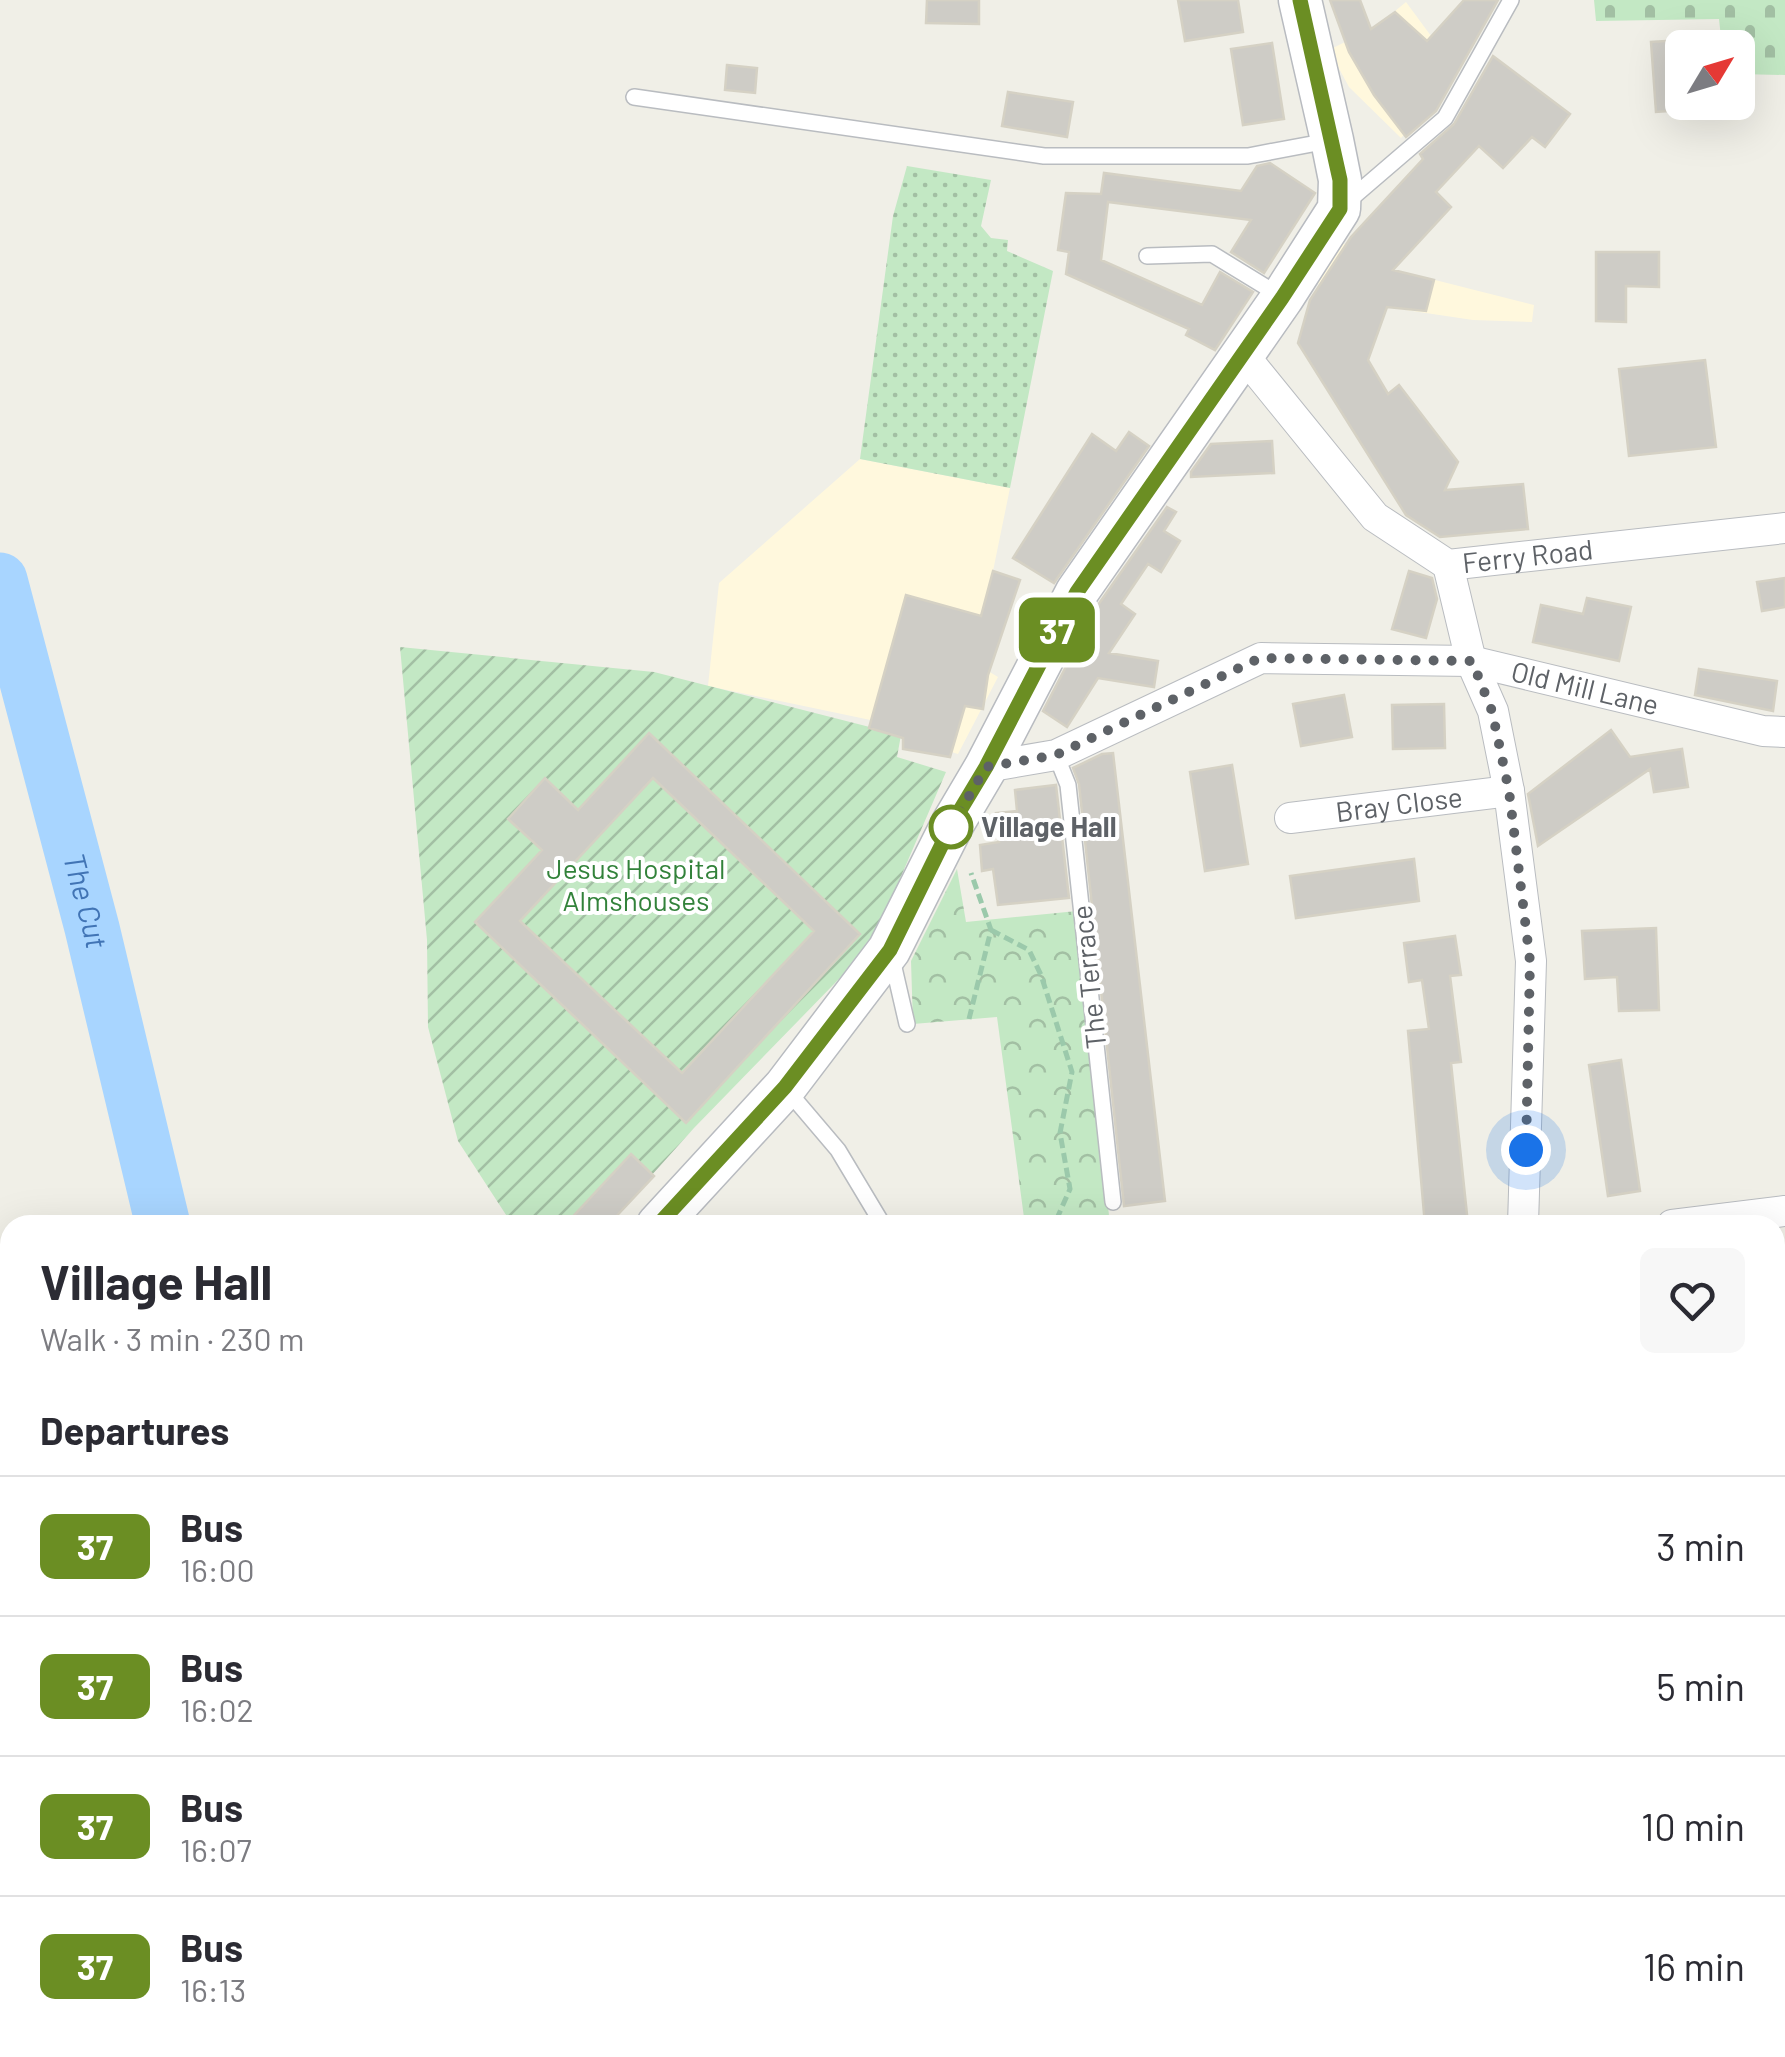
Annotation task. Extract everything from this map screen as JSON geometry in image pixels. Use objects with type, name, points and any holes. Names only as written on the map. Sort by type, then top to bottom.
[{"type":"main road","points":[[667,1215],[785,1087],[890,950],[953,822],[1077,592],[1340,209],[1340,180],[1300,0]]},
{"type":"street","name":"Ferry Road","points":[[1241,352],[1375,516],[1448,565],[1785,528]]},
{"type":"street","points":[[1448,565],[1472,661],[1492,711],[1509,791],[1530,961],[1524,1215]]},
{"type":"street","name":"Old Mill Lane","points":[[986,767],[1056,755],[1260,658],[1472,661],[1763,731],[1785,732]]},
{"type":"street","name":"Bray Close","points":[[1290,818],[1509,791]]},
{"type":"street","points":[[1753,1215],[1785,1211]]},
{"type":"lane","points":[[1340,209],[1445,118],[1511,0]]},
{"type":"lane","points":[[634,97],[1044,156],[1248,156],[1332,140]]},
{"type":"lane","points":[[1147,256],[1212,254],[1282,298]]},
{"type":"lane","name":"The Terrace","points":[[1056,755],[1068,785],[1112,1202]]},
{"type":"lane","points":[[890,950],[908,1024]]},
{"type":"lane","points":[[785,1087],[838,1150],[876,1215]]},
{"type":"path","points":[[953,822],[991,930],[968,1019]]},
{"type":"path","points":[[991,930],[1029,950],[1041,975],[1072,1072],[1060,1133],[1070,1189],[1058,1215]]},
{"type":"shaded area","points":[[1406,2],[1434,40],[1444,92],[1401,138],[1349,87],[1329,50],[1377,26]]},
{"type":"shaded area","points":[[1338,239],[1368,263],[1534,305],[1532,322],[1473,320],[1365,304],[1340,295],[1308,278]]},
{"type":"shaded area","points":[[860,459],[1010,488],[993,571],[968,659],[998,677],[958,754],[879,730],[880,722],[708,686],[719,583]]},
{"type":"green space","points":[[1594,0],[1785,0],[1785,75],[1755,74],[1755,30],[1720,30],[1719,19],[1596,21]]},
{"type":"green space","points":[[907,166],[991,180],[981,226],[991,238],[1008,240],[1007,251],[1053,271],[1010,488],[860,459],[893,216]]},
{"type":"green space","name":"Jesus Hospital Almshouses","points":[[400,647],[654,672],[901,735],[897,757],[946,772],[871,946],[694,1128],[616,1215],[506,1215],[458,1141],[428,1027],[427,940]]},
{"type":"green space","points":[[957,869],[966,922],[1077,911],[1109,1215],[1024,1215],[997,1017],[913,1024],[911,961]]},
{"type":"building","points":[[927,0],[979,0],[979,24],[926,23]]},
{"type":"building","points":[[1178,0],[1238,0],[1243,32],[1185,41]]},
{"type":"building","points":[[1330,0],[1360,0],[1371,29],[1395,12],[1427,41],[1464,0],[1498,0],[1436,111],[1406,137],[1374,95],[1349,52]]},
{"type":"building","points":[[1665,41],[1665,111],[1656,112],[1651,42]]},
{"type":"building","points":[[1272,43],[1284,119],[1243,125],[1231,49]]},
{"type":"building","points":[[1493,56],[1570,114],[1545,147],[1532,137],[1503,168],[1479,146],[1436,192],[1451,207],[1393,270],[1434,280],[1426,311],[1387,307],[1368,360],[1388,394],[1399,385],[1458,462],[1445,490],[1523,484],[1528,529],[1440,537],[1406,515],[1298,343],[1310,300],[1351,237],[1423,159],[1420,154],[1454,124]]},
{"type":"building","points":[[727,65],[757,68],[755,93],[725,90]]},
{"type":"building","points":[[1008,92],[1073,102],[1067,137],[1002,126]]},
{"type":"building","points":[[1270,163],[1315,193],[1264,273],[1231,252],[1251,220],[1108,202],[1101,260],[1202,305],[1220,272],[1253,292],[1215,350],[1186,335],[1189,329],[1066,274],[1069,252],[1058,250],[1066,193],[1101,194],[1104,173],[1241,191],[1257,166]]},
{"type":"building","points":[[1596,252],[1659,252],[1659,287],[1626,286],[1626,322],[1596,321]]},
{"type":"building","points":[[1705,360],[1716,447],[1629,456],[1619,369]]},
{"type":"building","points":[[1129,432],[1149,446],[1054,583],[1013,558],[1092,434],[1116,451]]},
{"type":"building","points":[[1272,441],[1274,473],[1191,477],[1211,444]]},
{"type":"building","points":[[1167,507],[1176,512],[1164,531],[1180,541],[1161,572],[1148,564],[1121,604],[1135,614],[1109,653],[1158,661],[1154,687],[1098,678],[1067,727],[1043,711],[1098,605]]},
{"type":"building","points":[[993,571],[1020,580],[988,675],[983,709],[965,706],[950,757],[903,749],[903,738],[869,728],[906,595],[981,616]]},
{"type":"building","points":[[1409,571],[1432,578],[1437,599],[1426,638],[1392,629]]},
{"type":"building","points":[[1785,578],[1785,607],[1762,611],[1757,582]]},
{"type":"building","points":[[1587,598],[1631,607],[1619,661],[1533,642],[1541,605],[1583,614]]},
{"type":"building","points":[[1699,669],[1777,681],[1773,711],[1695,695]]},
{"type":"building","points":[[1344,695],[1352,737],[1301,746],[1293,704]]},
{"type":"building","points":[[1444,704],[1445,748],[1393,749],[1392,705]]},
{"type":"building","points":[[1611,730],[1630,757],[1682,749],[1688,787],[1654,792],[1650,769],[1538,846],[1528,794]]},
{"type":"building","name":"Jesus Hospital Almshouses","points":[[649,733],[860,934],[686,1123],[475,922],[542,850],[508,819],[545,778],[578,810]],"holes":[[[653,778],[814,931],[682,1073],[520,921]]]},
{"type":"building","points":[[1113,753],[1165,1201],[1124,1206],[1079,784],[1073,768]]},
{"type":"building","points":[[1232,765],[1248,864],[1205,871],[1190,772]]},
{"type":"building","points":[[1056,785],[1069,898],[998,905],[993,869],[982,871],[980,845],[999,842],[996,813],[1017,811],[1015,790]]},
{"type":"building","points":[[1414,859],[1419,901],[1296,918],[1290,876]]},
{"type":"building","points":[[1656,928],[1659,1010],[1619,1011],[1617,977],[1585,979],[1582,931]]},
{"type":"building","points":[[1455,936],[1461,975],[1450,976],[1461,1062],[1451,1063],[1467,1215],[1424,1215],[1408,1031],[1429,1029],[1422,980],[1409,982],[1404,943]]},
{"type":"building","points":[[1621,1060],[1640,1191],[1608,1196],[1589,1065]]},
{"type":"building","points":[[631,1154],[654,1176],[617,1215],[574,1215]]},
{"type":"waterway","name":"The Cut","points":[[0,580],[92,928],[161,1215]]},
{"type":"bus line","name":"37","points":[[667,1215],[785,1087],[890,950],[953,822],[1077,592],[1340,209],[1340,180],[1300,0]]},
{"type":"place","name":"Village Hall","points":[[951,827]]},
{"type":"route","points":[[951,827],[986,767],[1056,755],[1260,658],[1472,661],[1492,711],[1509,791],[1530,961],[1526,1150]]}]
